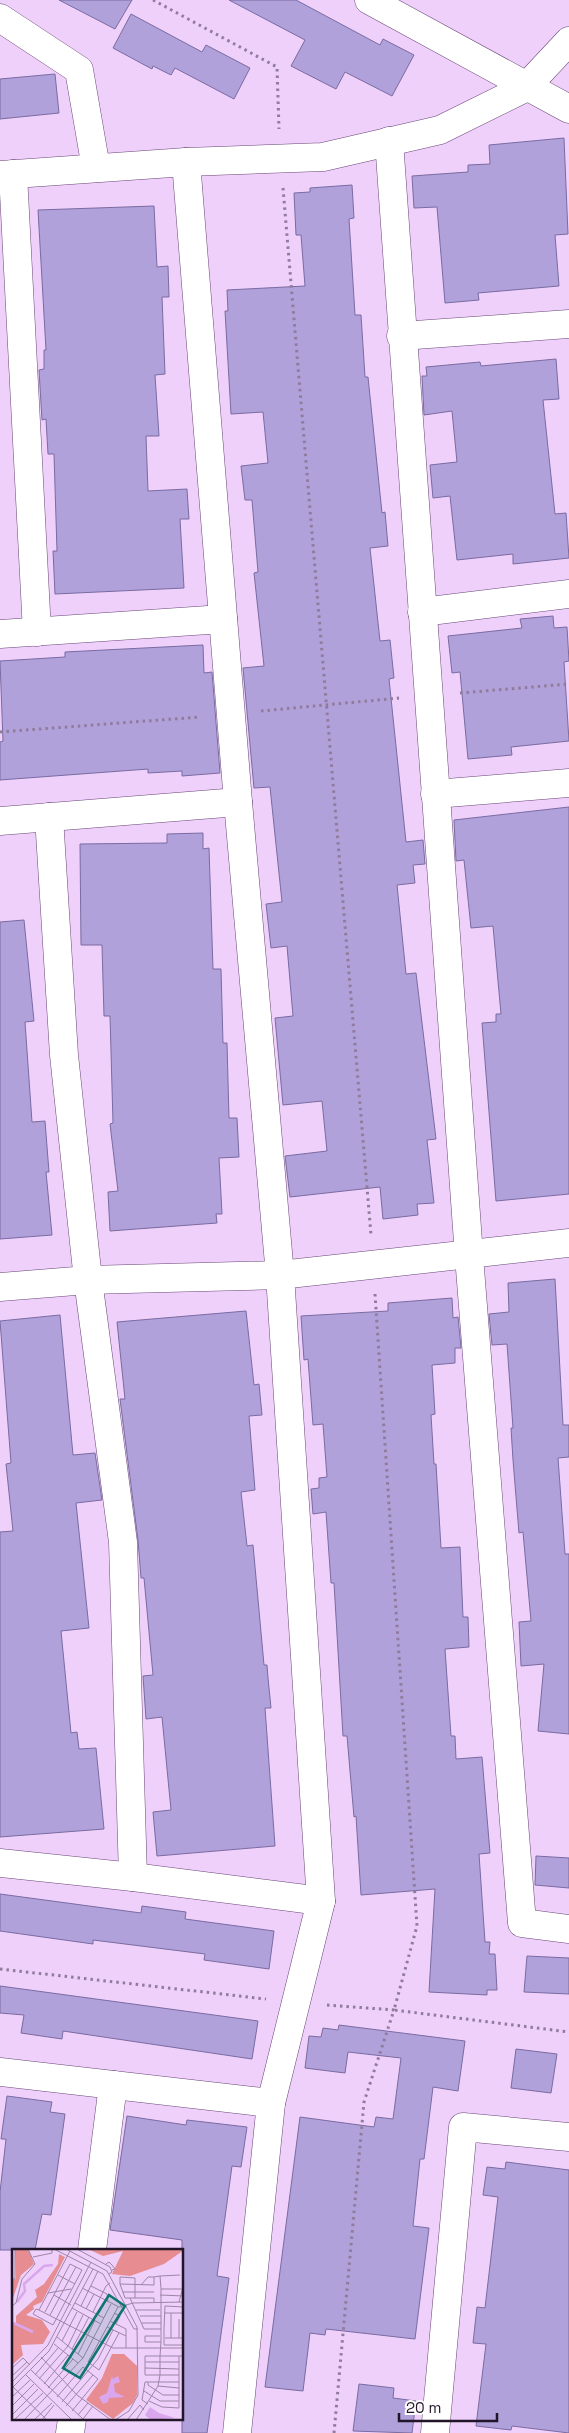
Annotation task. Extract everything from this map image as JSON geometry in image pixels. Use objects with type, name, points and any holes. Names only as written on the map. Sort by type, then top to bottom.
[{"type":"street","points":[[369,0],[569,109]]},
{"type":"street","points":[[0,18],[79,70],[96,168]]},
{"type":"street","points":[[37,632],[7,174],[186,162],[324,157],[440,130],[527,86],[569,41]]},
{"type":"street","points":[[389,141],[434,794],[522,1923],[569,1929]]},
{"type":"street","points":[[186,162],[238,802],[280,1275],[321,1901],[294,2003],[271,2103],[237,2433]]},
{"type":"street","points":[[401,336],[569,324]]},
{"type":"street","points":[[422,612],[569,594]]},
{"type":"street","points":[[0,634],[223,618]]},
{"type":"street","points":[[434,794],[569,783]]},
{"type":"street","points":[[0,821],[238,802]]},
{"type":"street","points":[[49,817],[64,1055],[88,1280],[123,1542],[133,1877]]},
{"type":"street","points":[[0,1287],[88,1280],[280,1275],[469,1256],[569,1243]]},
{"type":"street","points":[[0,1863],[133,1877],[321,1901]]},
{"type":"street","points":[[0,2072],[271,2103]]},
{"type":"street","points":[[92,2249],[113,2085]]},
{"type":"street","points":[[435,2433],[463,2127],[569,2137]]},
{"type":"street","points":[[70,2433],[72,2420]]},
{"type":"path","points":[[153,0],[277,67],[280,158],[373,1266],[417,1926],[394,2010],[364,2102],[334,2433]]},
{"type":"path","points":[[0,732],[569,684]]},
{"type":"path","points":[[0,1970],[294,2003],[394,2010],[569,2032]]},
{"type":"building","points":[[59,0],[132,0],[115,29]]},
{"type":"building","points":[[229,0],[296,0],[380,45],[383,39],[414,55],[392,96],[345,72],[336,89],[291,66],[305,40]]},
{"type":"building","points":[[131,14],[202,52],[206,45],[250,68],[234,99],[175,68],[171,75],[153,66],[152,69],[113,48]]},
{"type":"building","points":[[55,74],[59,113],[0,119],[0,79]]},
{"type":"building","points":[[564,138],[568,234],[555,235],[559,286],[478,293],[479,300],[445,303],[437,207],[414,208],[412,176],[468,172],[468,165],[490,164],[489,145]]},
{"type":"building","points":[[352,185],[354,218],[349,219],[355,315],[361,315],[365,377],[368,377],[382,513],[385,512],[388,546],[370,548],[380,641],[390,640],[394,678],[389,679],[406,842],[423,840],[425,864],[413,865],[415,883],[397,885],[406,974],[416,973],[436,1139],[427,1140],[434,1203],[417,1204],[418,1215],[383,1219],[380,1187],[290,1197],[285,1156],[327,1151],[322,1101],[283,1105],[275,1018],[293,1016],[287,946],[271,948],[266,904],[282,902],[270,787],[254,788],[243,668],[264,666],[254,573],[258,572],[252,500],[245,500],[241,466],[268,463],[263,412],[231,414],[225,311],[228,311],[227,290],[305,286],[301,235],[296,235],[294,193],[310,192],[310,188]]},
{"type":"building","points":[[154,206],[157,267],[168,266],[169,297],[162,297],[165,374],[155,375],[159,436],[146,436],[148,491],[187,489],[189,519],[180,519],[184,588],[55,594],[53,551],[57,551],[54,454],[48,454],[46,419],[42,420],[39,370],[44,369],[44,350],[46,350],[38,210]]},
{"type":"building","points":[[556,359],[559,399],[543,400],[555,514],[566,513],[569,558],[513,564],[513,554],[457,560],[450,496],[433,498],[430,465],[457,462],[452,411],[424,415],[422,376],[427,376],[426,367],[480,362],[481,366]]},
{"type":"building","points":[[553,616],[554,628],[567,627],[569,661],[564,662],[569,741],[511,747],[512,755],[468,759],[460,672],[452,673],[448,636],[522,628],[520,619]]},
{"type":"building","points":[[203,645],[204,673],[212,672],[220,773],[182,776],[182,771],[148,773],[148,769],[0,780],[0,742],[3,741],[0,661],[65,657],[65,652]]},
{"type":"building","points":[[569,807],[569,1194],[496,1201],[482,1023],[496,1022],[496,1014],[501,1014],[493,926],[471,928],[464,860],[456,861],[454,820]]},
{"type":"building","points":[[203,833],[203,849],[209,848],[213,969],[221,969],[223,1043],[227,1043],[229,1118],[237,1118],[239,1157],[219,1158],[222,1214],[216,1214],[217,1223],[110,1231],[108,1192],[118,1191],[110,1124],[113,1123],[110,1016],[104,1016],[102,945],[81,945],[80,844],[167,843],[167,834]]},
{"type":"building","points":[[24,920],[34,1021],[25,1022],[32,1122],[45,1121],[49,1172],[46,1172],[52,1235],[0,1239],[0,922]]},
{"type":"building","points":[[555,1279],[563,1425],[569,1425],[569,1457],[558,1458],[565,1554],[569,1554],[569,1734],[538,1731],[544,1664],[521,1666],[519,1622],[531,1621],[523,1532],[519,1533],[507,1344],[492,1345],[489,1314],[509,1312],[508,1283]]},
{"type":"building","points":[[452,1298],[453,1318],[458,1317],[461,1348],[455,1348],[455,1363],[432,1365],[435,1414],[431,1415],[441,1548],[460,1547],[463,1617],[468,1617],[469,1647],[445,1649],[451,1736],[455,1736],[456,1759],[482,1757],[490,1853],[479,1854],[485,1942],[490,1942],[489,1954],[495,1954],[497,1990],[487,1990],[487,1995],[429,1992],[435,1889],[361,1895],[356,1816],[354,1817],[347,1736],[343,1736],[334,1583],[331,1583],[326,1512],[313,1514],[311,1489],[319,1488],[319,1478],[327,1477],[323,1424],[313,1425],[308,1359],[304,1360],[301,1316],[388,1311],[388,1303]]},
{"type":"building","points":[[246,1311],[254,1385],[259,1384],[262,1415],[249,1416],[255,1490],[241,1492],[247,1546],[253,1545],[264,1665],[267,1665],[271,1708],[265,1708],[275,1846],[157,1856],[153,1812],[171,1810],[162,1717],[146,1719],[143,1676],[153,1675],[144,1578],[141,1578],[120,1399],[125,1399],[117,1322]]},
{"type":"building","points":[[60,1315],[73,1455],[95,1453],[102,1500],[76,1503],[89,1628],[61,1631],[71,1733],[77,1732],[79,1749],[96,1748],[104,1829],[0,1837],[0,1532],[13,1531],[6,1464],[11,1463],[0,1321]]},
{"type":"building","points":[[536,1856],[569,1858],[569,1888],[535,1885]]},
{"type":"building","points":[[0,1894],[141,1913],[142,1906],[186,1912],[185,1919],[274,1931],[269,1969],[204,1960],[205,1954],[93,1940],[93,1944],[0,1931]]},
{"type":"building","points":[[527,1956],[569,1958],[569,1994],[524,1992]]},
{"type":"building","points":[[0,1986],[258,2021],[252,2059],[63,2031],[62,2039],[21,2033],[24,2015],[0,2013]]},
{"type":"building","points":[[339,2025],[465,2041],[458,2091],[433,2087],[424,2159],[420,2159],[413,2226],[429,2228],[415,2339],[326,2329],[325,2335],[310,2333],[303,2391],[265,2387],[300,2117],[374,2127],[376,2117],[393,2119],[401,2058],[348,2052],[345,2073],[305,2068],[309,2036],[321,2037],[323,2028],[338,2030]]},
{"type":"building","points":[[516,2049],[557,2054],[551,2093],[511,2088]]},
{"type":"building","points":[[7,2096],[52,2102],[50,2112],[65,2114],[51,2215],[42,2214],[35,2249],[0,2250],[0,2192],[6,2139],[1,2139]]},
{"type":"building","points":[[127,2116],[186,2125],[187,2120],[247,2127],[241,2167],[232,2166],[217,2276],[229,2278],[207,2433],[182,2433],[182,2420],[184,2420],[184,2249],[182,2249],[182,2240],[110,2230]]},
{"type":"building","points":[[506,2162],[569,2170],[569,2433],[512,2426],[511,2430],[476,2426],[486,2344],[473,2343],[477,2307],[485,2308],[498,2197],[483,2195],[487,2167],[505,2169]]},
{"type":"building","points":[[359,2384],[394,2388],[393,2398],[416,2401],[412,2433],[353,2431]]}]
